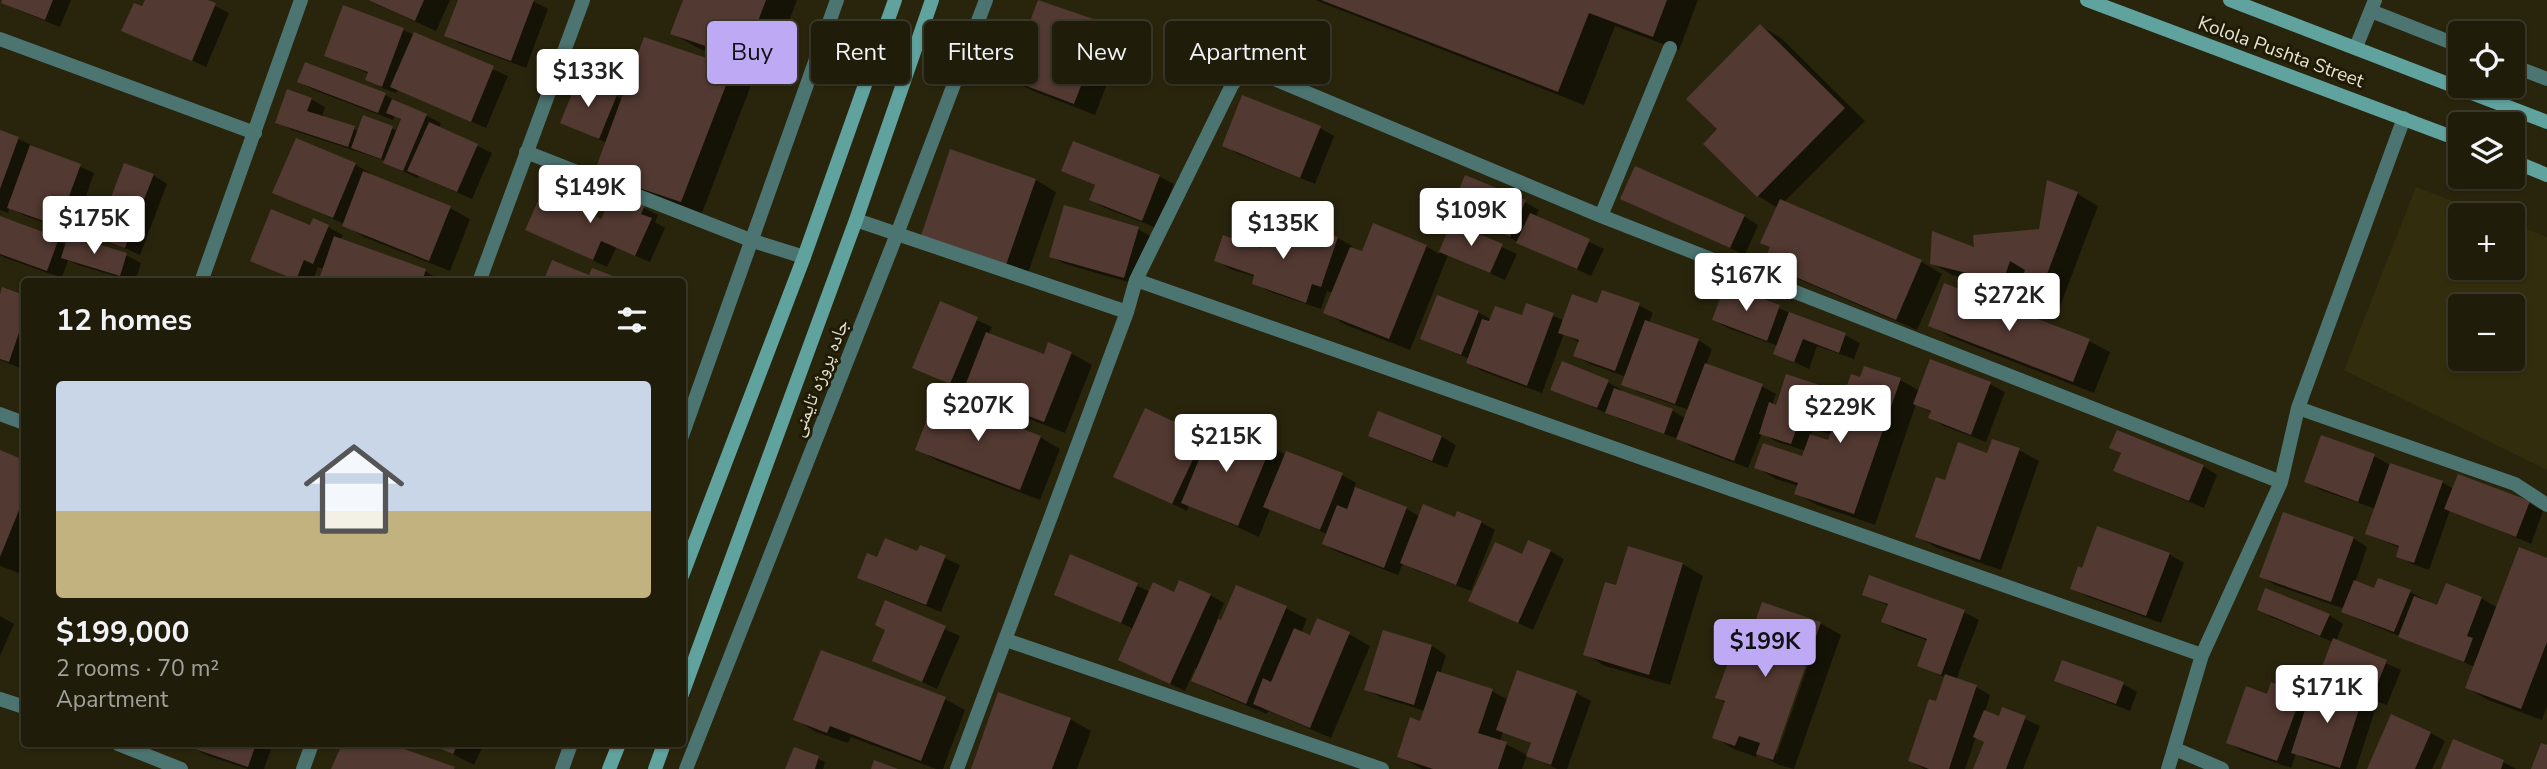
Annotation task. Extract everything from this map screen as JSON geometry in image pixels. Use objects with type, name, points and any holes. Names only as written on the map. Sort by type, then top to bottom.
[{"type":"main road","points":[[686,566],[804,257],[895,0]]},
{"type":"main road","name":"جاده پروژه تایمنی","points":[[686,683],[856,220],[932,0]]},
{"type":"main road","name":"Kolola Pushta Street","points":[[2087,0],[2448,136]]},
{"type":"main road","points":[[2230,0],[2547,122]]},
{"type":"main road","points":[[2525,166],[2547,175]]},
{"type":"main road","points":[[609,769],[618,747]]},
{"type":"main road","points":[[655,769],[663,747]]},
{"type":"street","points":[[202,278],[301,0]]},
{"type":"street","points":[[480,278],[583,0]]},
{"type":"street","points":[[686,425],[837,0]]},
{"type":"street","name":"جاده پروژه تایمنی","points":[[686,769],[897,234],[986,0]]},
{"type":"street","points":[[2356,47],[2373,6],[2448,40]]},
{"type":"street","points":[[0,39],[255,133]]},
{"type":"street","points":[[1601,216],[1670,48]]},
{"type":"street","points":[[957,769],[1127,312],[1136,279],[1232,85],[1244,70],[1280,82],[1601,216],[2281,482]]},
{"type":"street","points":[[2525,71],[2547,79]]},
{"type":"street","points":[[2168,769],[2202,655],[2281,482],[2298,408],[2404,118]]},
{"type":"street","points":[[526,152],[753,241],[804,257]]},
{"type":"street","points":[[856,220],[1127,312]]},
{"type":"street","points":[[1136,279],[2202,655]]},
{"type":"street","points":[[2298,408],[2515,484],[2547,505]]},
{"type":"street","points":[[0,414],[21,422]]},
{"type":"street","points":[[1006,640],[1382,769]]},
{"type":"street","points":[[0,699],[21,706]]},
{"type":"street","points":[[126,747],[181,769]]},
{"type":"street","points":[[303,769],[311,747]]},
{"type":"street","points":[[562,769],[570,747]]},
{"type":"street","points":[[2175,749],[2222,769]]},
{"type":"shaded area","points":[[2416,187],[2458,203],[2448,203],[2448,280],[2525,280],[2525,229],[2547,237],[2547,470],[2344,370]]},
{"type":"building","points":[[2,0],[53,0],[45,20],[1,3]]},
{"type":"building","points":[[145,0],[208,0],[216,3],[192,61],[121,31],[134,3],[142,6]]},
{"type":"building","points":[[368,0],[424,0],[415,21]]},
{"type":"building","points":[[458,0],[534,0],[511,61],[444,36]]},
{"type":"building","points":[[683,0],[766,0],[758,21],[707,21],[707,46],[670,34]]},
{"type":"building","points":[[1038,0],[1099,21],[1052,21],[1052,84],[1082,84],[1074,104],[1021,84],[1038,84],[1038,21],[1030,21]]},
{"type":"building","points":[[1321,0],[1667,0],[1653,37],[1589,13],[1558,92]]},
{"type":"building","points":[[343,5],[404,28],[382,87],[365,80],[368,72],[324,56]]},
{"type":"building","points":[[1760,24],[1845,108],[1757,197],[1703,144],[1717,129],[1686,99]]},
{"type":"building","points":[[414,32],[494,66],[471,122],[390,87]]},
{"type":"building","points":[[644,37],[707,58],[707,84],[726,84],[681,202],[594,173]]},
{"type":"building","points":[[305,62],[386,93],[378,113],[297,82]]},
{"type":"building","points":[[578,79],[617,95],[599,139],[560,123]]},
{"type":"building","points":[[287,89],[312,98],[307,111],[355,126],[348,147],[275,123]]},
{"type":"building","points":[[1242,95],[1321,126],[1300,178],[1222,146]]},
{"type":"building","points":[[392,99],[427,114],[403,171],[383,163],[401,119],[386,113]]},
{"type":"building","points":[[363,115],[393,126],[381,159],[351,148]]},
{"type":"building","points":[[429,122],[478,144],[457,192],[407,171]]},
{"type":"building","points":[[0,130],[19,137],[0,189]]},
{"type":"building","points":[[296,138],[356,163],[333,218],[272,193]]},
{"type":"building","points":[[1073,141],[1160,175],[1142,221],[1089,200],[1095,185],[1061,171]]},
{"type":"building","points":[[30,145],[81,164],[58,226],[7,208]]},
{"type":"building","points":[[950,149],[1036,179],[1006,265],[921,236]]},
{"type":"building","points":[[124,163],[154,174],[125,248],[96,237]]},
{"type":"building","points":[[1635,166],[1745,215],[1730,248],[1620,199]]},
{"type":"building","points":[[363,171],[451,206],[429,261],[342,226]]},
{"type":"building","points":[[1465,175],[1526,200],[1510,237],[1450,212]]},
{"type":"building","points":[[2047,180],[2078,192],[2035,306],[2013,298],[2025,270],[2010,261],[2003,282],[1930,264],[1932,231],[1974,247],[1973,235],[2039,229]]},
{"type":"building","points":[[614,191],[645,205],[641,214],[652,218],[635,256],[601,241],[593,260],[525,230],[542,192],[601,219]]},
{"type":"building","points":[[1780,199],[1922,260],[1896,320],[1763,263],[1770,247],[1760,243]]},
{"type":"building","points":[[1064,205],[1139,227],[1124,278],[1049,257]]},
{"type":"building","points":[[271,209],[310,225],[313,218],[329,225],[313,264],[304,260],[297,278],[250,261]]},
{"type":"building","points":[[1530,213],[1590,239],[1577,269],[1516,243]]},
{"type":"building","points":[[0,216],[59,238],[47,271],[0,254]]},
{"type":"building","points":[[1296,222],[1338,237],[1321,287],[1312,284],[1306,303],[1252,284],[1254,275],[1214,261],[1223,235],[1260,248],[1262,242],[1287,250]]},
{"type":"building","points":[[1451,222],[1503,244],[1490,273],[1439,252]]},
{"type":"building","points":[[1373,223],[1427,245],[1389,339],[1323,313],[1350,247],[1362,251]]},
{"type":"building","points":[[68,235],[127,253],[120,276],[61,258]]},
{"type":"building","points":[[334,236],[426,269],[423,278],[319,278]]},
{"type":"building","points":[[552,260],[589,275],[592,268],[618,278],[545,278]]},
{"type":"building","points":[[1944,283],[2090,339],[2073,382],[1928,326]]},
{"type":"building","points":[[1725,285],[1780,305],[1767,341],[1712,320]]},
{"type":"building","points":[[2,287],[21,294],[21,327],[9,362],[0,359]]},
{"type":"building","points":[[1602,290],[1640,303],[1615,371],[1573,356],[1579,340],[1558,333],[1572,294],[1597,303]]},
{"type":"building","points":[[1437,295],[1479,311],[1461,355],[1420,339]]},
{"type":"building","points":[[940,301],[978,317],[950,384],[912,368]]},
{"type":"building","points":[[1526,303],[1554,313],[1527,386],[1466,363],[1482,319],[1489,321],[1495,306],[1522,315]]},
{"type":"building","points":[[1789,312],[1846,333],[1839,353],[1803,339],[1794,362],[1773,354]]},
{"type":"building","points":[[1645,320],[1699,339],[1675,404],[1621,385]]},
{"type":"building","points":[[986,332],[1044,354],[1048,342],[1072,352],[1044,422],[963,391]]},
{"type":"building","points":[[1930,359],[1991,382],[1971,435],[1928,418],[1931,411],[1913,404]]},
{"type":"building","points":[[1562,361],[1609,380],[1597,408],[1550,390]]},
{"type":"building","points":[[1705,363],[1763,384],[1734,461],[1676,439]]},
{"type":"building","points":[[1864,366],[1901,378],[1854,514],[1794,494],[1798,483],[1754,468],[1763,443],[1802,456],[1810,434],[1828,440],[1851,374],[1860,377]]},
{"type":"building","points":[[1786,374],[1832,389],[1819,429],[1799,422],[1791,444],[1759,434],[1769,402],[1776,405]]},
{"type":"building","points":[[1614,388],[1673,409],[1664,434],[1605,413]]},
{"type":"building","points":[[936,396],[1041,436],[1020,490],[915,450]]},
{"type":"building","points":[[1145,408],[1204,436],[1172,504],[1113,477]]},
{"type":"building","points":[[1378,411],[1442,436],[1432,461],[1368,436]]},
{"type":"building","points":[[1215,421],[1272,444],[1238,526],[1181,503]]},
{"type":"building","points":[[2117,430],[2204,465],[2189,501],[2113,471],[2121,453],[2109,448]]},
{"type":"building","points":[[2321,435],[2375,454],[2358,502],[2304,482]]},
{"type":"building","points":[[1992,439],[2020,448],[1980,560],[1915,537],[1936,477],[1945,480],[1958,442],[1987,453]]},
{"type":"building","points":[[0,450],[21,459],[21,505],[0,557]]},
{"type":"building","points":[[1286,451],[1343,473],[1320,530],[1263,507]]},
{"type":"building","points":[[2390,463],[2443,481],[2414,563],[2396,557],[2399,546],[2365,534]]},
{"type":"building","points":[[2458,474],[2530,501],[2516,537],[2444,509]]},
{"type":"building","points":[[1355,487],[1407,507],[1384,568],[1322,544],[1337,505],[1347,509]]},
{"type":"building","points":[[1423,504],[1455,517],[1457,511],[1482,521],[1456,585],[1400,563]]},
{"type":"building","points":[[2283,512],[2354,537],[2331,602],[2259,577]]},
{"type":"building","points":[[2097,526],[2170,553],[2146,616],[2070,589],[2078,566],[2082,568]]},
{"type":"building","points":[[885,538],[917,551],[920,545],[946,555],[926,605],[857,578],[867,553],[877,557]]},
{"type":"building","points":[[1528,540],[1551,550],[1518,623],[1468,601],[1495,542],[1522,554]]},
{"type":"building","points":[[1628,546],[1683,563],[1649,675],[1583,655],[1605,582],[1616,585]]},
{"type":"building","points":[[2519,547],[2547,558],[2547,642],[2521,709],[2465,688]]},
{"type":"building","points":[[1070,554],[1138,583],[1121,623],[1054,595]]},
{"type":"building","points":[[1869,575],[1965,610],[1941,675],[1917,666],[1927,639],[1881,622],[1888,604],[1862,595]]},
{"type":"building","points":[[2378,578],[2411,590],[2394,632],[2341,612],[2354,580],[2374,588]]},
{"type":"building","points":[[1179,580],[1211,594],[1170,684],[1118,660],[1153,582],[1174,592]]},
{"type":"building","points":[[2446,583],[2482,597],[2467,636],[2473,638],[2464,662],[2398,637],[2414,596],[2437,605]]},
{"type":"building","points":[[1236,585],[1287,606],[1246,704],[1191,681]]},
{"type":"building","points":[[2265,588],[2330,614],[2320,636],[2257,610]]},
{"type":"building","points":[[885,600],[946,626],[922,682],[872,661],[885,630],[875,625]]},
{"type":"building","points":[[1762,602],[1821,622],[1773,760],[1756,754],[1760,743],[1739,736],[1735,746],[1712,738],[1725,701],[1715,698],[1737,638],[1748,642]]},
{"type":"building","points":[[1317,618],[1350,632],[1310,728],[1253,704],[1263,678],[1271,682],[1294,628],[1310,635]]},
{"type":"building","points":[[1383,630],[1432,645],[1414,705],[1364,690]]},
{"type":"building","points":[[2333,638],[2387,660],[2372,698],[2318,677]]},
{"type":"building","points":[[821,650],[946,697],[921,761],[830,726],[827,733],[793,720]]},
{"type":"building","points":[[2062,660],[2124,682],[2116,704],[2054,681]]},
{"type":"building","points":[[1517,670],[1577,691],[1551,765],[1526,756],[1531,743],[1496,730]]},
{"type":"building","points":[[1437,671],[1493,689],[1478,733],[1507,742],[1498,769],[1433,769],[1397,757],[1410,717],[1420,721]]},
{"type":"building","points":[[1945,674],[1977,685],[1949,769],[1929,769],[1908,761],[1929,699],[1936,701]]},
{"type":"building","points":[[2271,682],[2302,694],[2277,761],[2226,743],[2246,686],[2267,694]]},
{"type":"building","points":[[2314,682],[2363,697],[2340,768],[2291,753]]},
{"type":"building","points":[[998,692],[1071,718],[1052,769],[971,769]]},
{"type":"building","points":[[2002,707],[2026,716],[2006,769],[1973,769],[1984,742],[1973,737],[1984,710],[1999,716]]},
{"type":"building","points":[[2391,714],[2431,732],[2415,769],[2367,769]]},
{"type":"building","points":[[2453,739],[2504,760],[2501,769],[2441,769]]},
{"type":"building","points":[[2541,743],[2547,745],[2547,769],[2531,769]]},
{"type":"building","points":[[189,747],[255,747],[248,767]]},
{"type":"building","points":[[341,747],[398,747],[455,767],[454,769],[331,769]]},
{"type":"building","points":[[437,747],[456,747],[453,754]]},
{"type":"building","points":[[794,747],[819,756],[815,769],[785,769]]},
{"type":"building","points":[[874,760],[898,769],[871,769]]}]
